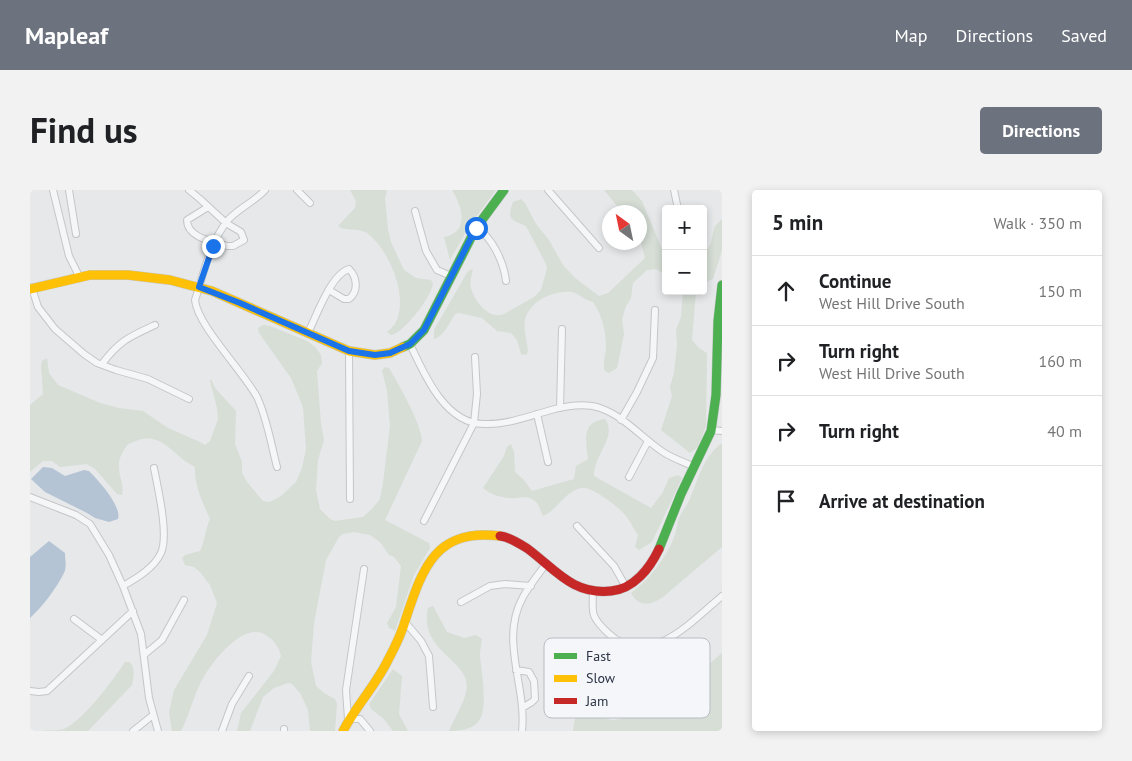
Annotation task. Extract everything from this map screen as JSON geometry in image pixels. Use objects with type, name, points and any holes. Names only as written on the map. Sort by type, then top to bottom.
[{"type":"street","points":[[54,190],[69,256],[79,276]]},
{"type":"street","points":[[69,190],[76,234]]},
{"type":"street","points":[[189,190],[226,223],[241,232],[244,240],[233,246],[215,242],[193,233],[187,224],[187,220],[208,207]]},
{"type":"street","points":[[265,190],[241,208],[226,223],[215,242],[195,300],[196,307],[210,331],[242,374],[257,398],[278,467]]},
{"type":"street","points":[[297,190],[310,203]]},
{"type":"street","points":[[188,399],[148,379],[116,370],[84,354],[55,329],[38,307],[31,289],[79,276],[113,274],[147,276],[170,280],[199,287],[240,303],[349,351],[375,355],[390,353],[410,344],[424,330],[476,228],[504,190]]},
{"type":"street","points":[[548,190],[599,248]]},
{"type":"street","points":[[674,190],[677,205]]},
{"type":"street","points":[[415,210],[426,251],[437,270],[450,276]]},
{"type":"street","points":[[476,228],[489,240],[500,260],[506,280]]},
{"type":"street","points":[[308,334],[329,290],[338,275],[346,269],[353,273],[356,291],[349,299],[344,299],[329,290]]},
{"type":"street","points":[[342,731],[348,719],[387,663],[405,622],[425,566],[434,554],[460,538],[481,534],[504,536],[516,540],[526,546],[545,565],[573,586],[593,592],[607,592],[626,587],[640,577],[652,562],[694,467],[706,447],[711,430],[716,396],[718,309],[722,284]]},
{"type":"street","points":[[621,420],[653,358],[656,310]]},
{"type":"street","points":[[102,364],[119,344],[130,336],[155,325]]},
{"type":"street","points":[[560,408],[562,328]]},
{"type":"street","points":[[410,344],[426,378],[444,404],[449,409],[474,423],[496,424],[560,408],[589,406],[600,408],[621,420],[664,453],[694,467]]},
{"type":"street","points":[[349,351],[350,499]]},
{"type":"street","points":[[424,521],[474,423],[477,394],[475,357]]},
{"type":"street","points":[[537,414],[548,462]]},
{"type":"street","points":[[711,430],[722,432]]},
{"type":"street","points":[[629,476],[648,441]]},
{"type":"street","points":[[123,586],[154,563],[162,551],[164,529],[154,468]]},
{"type":"street","points":[[30,497],[76,515],[90,524],[109,555],[141,634],[145,654],[146,682],[158,731]]},
{"type":"street","points":[[578,526],[614,566],[626,587]]},
{"type":"street","points":[[522,731],[523,716],[512,645],[514,621],[523,597],[545,565]]},
{"type":"street","points":[[348,719],[346,690],[364,568]]},
{"type":"street","points":[[461,602],[490,586],[505,584],[531,586]]},
{"type":"street","points":[[593,592],[592,612],[613,638]]},
{"type":"street","points":[[669,638],[722,596]]},
{"type":"street","points":[[145,654],[162,640],[184,600]]},
{"type":"street","points":[[30,691],[47,691],[133,611]]},
{"type":"street","points":[[74,619],[102,640]]},
{"type":"street","points":[[405,622],[421,641],[429,656],[433,707]]},
{"type":"street","points":[[516,670],[528,672],[534,681],[535,699],[522,708]]},
{"type":"street","points":[[222,731],[232,704],[249,676]]},
{"type":"street","points":[[133,731],[153,715]]},
{"type":"street","points":[[348,719],[360,719],[370,731]]},
{"type":"shaded area","points":[[350,190],[387,190],[385,198],[388,230],[391,242],[404,270],[416,278],[431,280],[433,284],[416,314],[403,328],[391,335],[387,332],[395,324],[399,313],[400,301],[399,288],[389,262],[383,250],[367,233],[360,230],[344,229],[338,226],[355,208],[356,201]]},
{"type":"shaded area","points":[[452,190],[496,190],[470,225],[450,260],[444,237],[458,230],[462,218],[459,203]]},
{"type":"shaded area","points":[[604,190],[632,190],[644,205],[616,205]]},
{"type":"shaded area","points":[[521,199],[525,203],[536,224],[549,240],[563,265],[575,278],[599,296],[608,293],[645,258],[643,250],[647,250],[647,213],[662,249],[662,273],[656,269],[647,270],[633,283],[631,298],[622,319],[624,334],[617,368],[609,373],[605,371],[604,365],[606,347],[603,323],[596,307],[593,302],[572,292],[558,293],[543,298],[527,313],[525,331],[528,351],[526,355],[521,354],[517,340],[511,333],[497,331],[482,318],[459,313],[455,314],[444,332],[434,339],[434,330],[468,271],[473,269],[470,286],[476,299],[483,308],[493,314],[504,314],[534,297],[541,290],[547,269],[546,264],[526,226],[511,218],[510,212],[513,202]]},
{"type":"shaded area","points":[[722,219],[722,250],[713,279],[707,282],[707,249],[715,226]]},
{"type":"shaded area","points":[[683,295],[696,295],[692,340],[707,353],[706,426],[698,447],[690,453],[661,430],[672,396],[670,387],[674,373],[677,345],[676,330],[681,317]]},
{"type":"shaded area","points":[[263,325],[307,341],[321,355],[322,363],[317,371],[324,440],[318,460],[316,490],[320,509],[330,519],[335,521],[363,517],[380,499],[390,426],[387,390],[382,371],[385,367],[389,368],[414,414],[422,441],[385,520],[429,543],[430,548],[414,575],[395,631],[389,628],[387,623],[396,607],[401,566],[394,557],[389,555],[380,542],[370,535],[354,532],[343,534],[339,537],[326,560],[314,623],[311,662],[316,686],[335,699],[337,704],[335,731],[310,731],[308,710],[300,693],[292,684],[288,683],[274,688],[263,697],[250,731],[237,731],[241,713],[274,671],[281,656],[272,639],[262,633],[253,632],[236,640],[227,647],[212,664],[202,680],[181,731],[172,731],[169,712],[174,690],[207,635],[217,603],[210,585],[200,572],[194,567],[185,565],[182,558],[185,555],[200,551],[210,519],[197,487],[195,467],[164,444],[148,438],[127,445],[121,455],[119,471],[122,495],[117,494],[95,469],[87,464],[60,467],[52,461],[43,461],[30,472],[30,405],[43,394],[41,365],[42,361],[47,358],[49,373],[58,385],[100,403],[143,411],[168,428],[205,445],[210,441],[218,419],[211,379],[215,388],[236,411],[235,444],[242,462],[242,473],[263,501],[270,502],[281,496],[296,482],[302,468],[306,449],[303,407],[291,378],[259,333],[258,328]]},
{"type":"shaded area","points":[[605,419],[609,432],[597,461],[594,476],[651,508],[663,492],[669,478],[678,475],[682,478],[652,542],[639,550],[635,547],[638,535],[622,511],[611,502],[586,488],[581,488],[571,493],[553,510],[543,516],[536,502],[530,498],[502,497],[492,494],[483,488],[504,456],[507,447],[511,444],[514,453],[515,472],[532,491],[574,479],[576,466],[588,459],[586,439],[589,428],[597,421]]},
{"type":"shaded area","points":[[722,443],[722,547],[663,597],[654,602],[641,603],[631,593],[651,574],[663,559],[675,535],[681,513],[690,499],[706,460]]},
{"type":"shaded area","points":[[433,606],[447,632],[464,638],[476,635],[482,639],[480,655],[484,690],[483,709],[478,722],[464,730],[449,731],[465,697],[466,681],[455,663],[431,636],[427,624],[428,608]]},
{"type":"shaded area","points":[[722,653],[722,731],[573,731],[575,718],[616,720],[624,718],[710,718],[710,663]]},
{"type":"shaded area","points":[[125,662],[130,662],[133,667],[132,685],[88,731],[41,731],[62,730],[72,724],[98,699]]},
{"type":"shaded area","points":[[393,669],[402,676],[399,714],[408,731],[393,731],[384,719],[371,709],[369,704]]},
{"type":"water","points":[[43,467],[52,468],[65,476],[84,470],[89,471],[113,500],[118,519],[109,522],[95,518],[45,492],[31,479]]},
{"type":"water","points":[[49,541],[65,553],[65,571],[49,597],[30,618],[30,557]]},
{"type":"traffic: fast","points":[[403,347],[410,344],[424,330],[476,228],[504,190]]},
{"type":"traffic: fast","points":[[659,549],[681,494],[711,431],[716,395],[718,321],[722,285]]},
{"type":"traffic: slow","points":[[30,289],[90,275],[128,275],[170,280],[212,291],[349,351],[375,355],[390,353],[403,347]]},
{"type":"traffic: slow","points":[[343,731],[391,655],[419,583],[435,555],[447,545],[461,538],[478,535],[500,536]]},
{"type":"traffic: jam","points":[[500,536],[511,539],[528,549],[575,585],[598,591],[611,591],[634,582],[646,570],[659,549]]},
{"type":"route","points":[[213,246],[199,287],[349,351],[375,355],[390,353],[410,344],[424,330],[476,228]]}]
